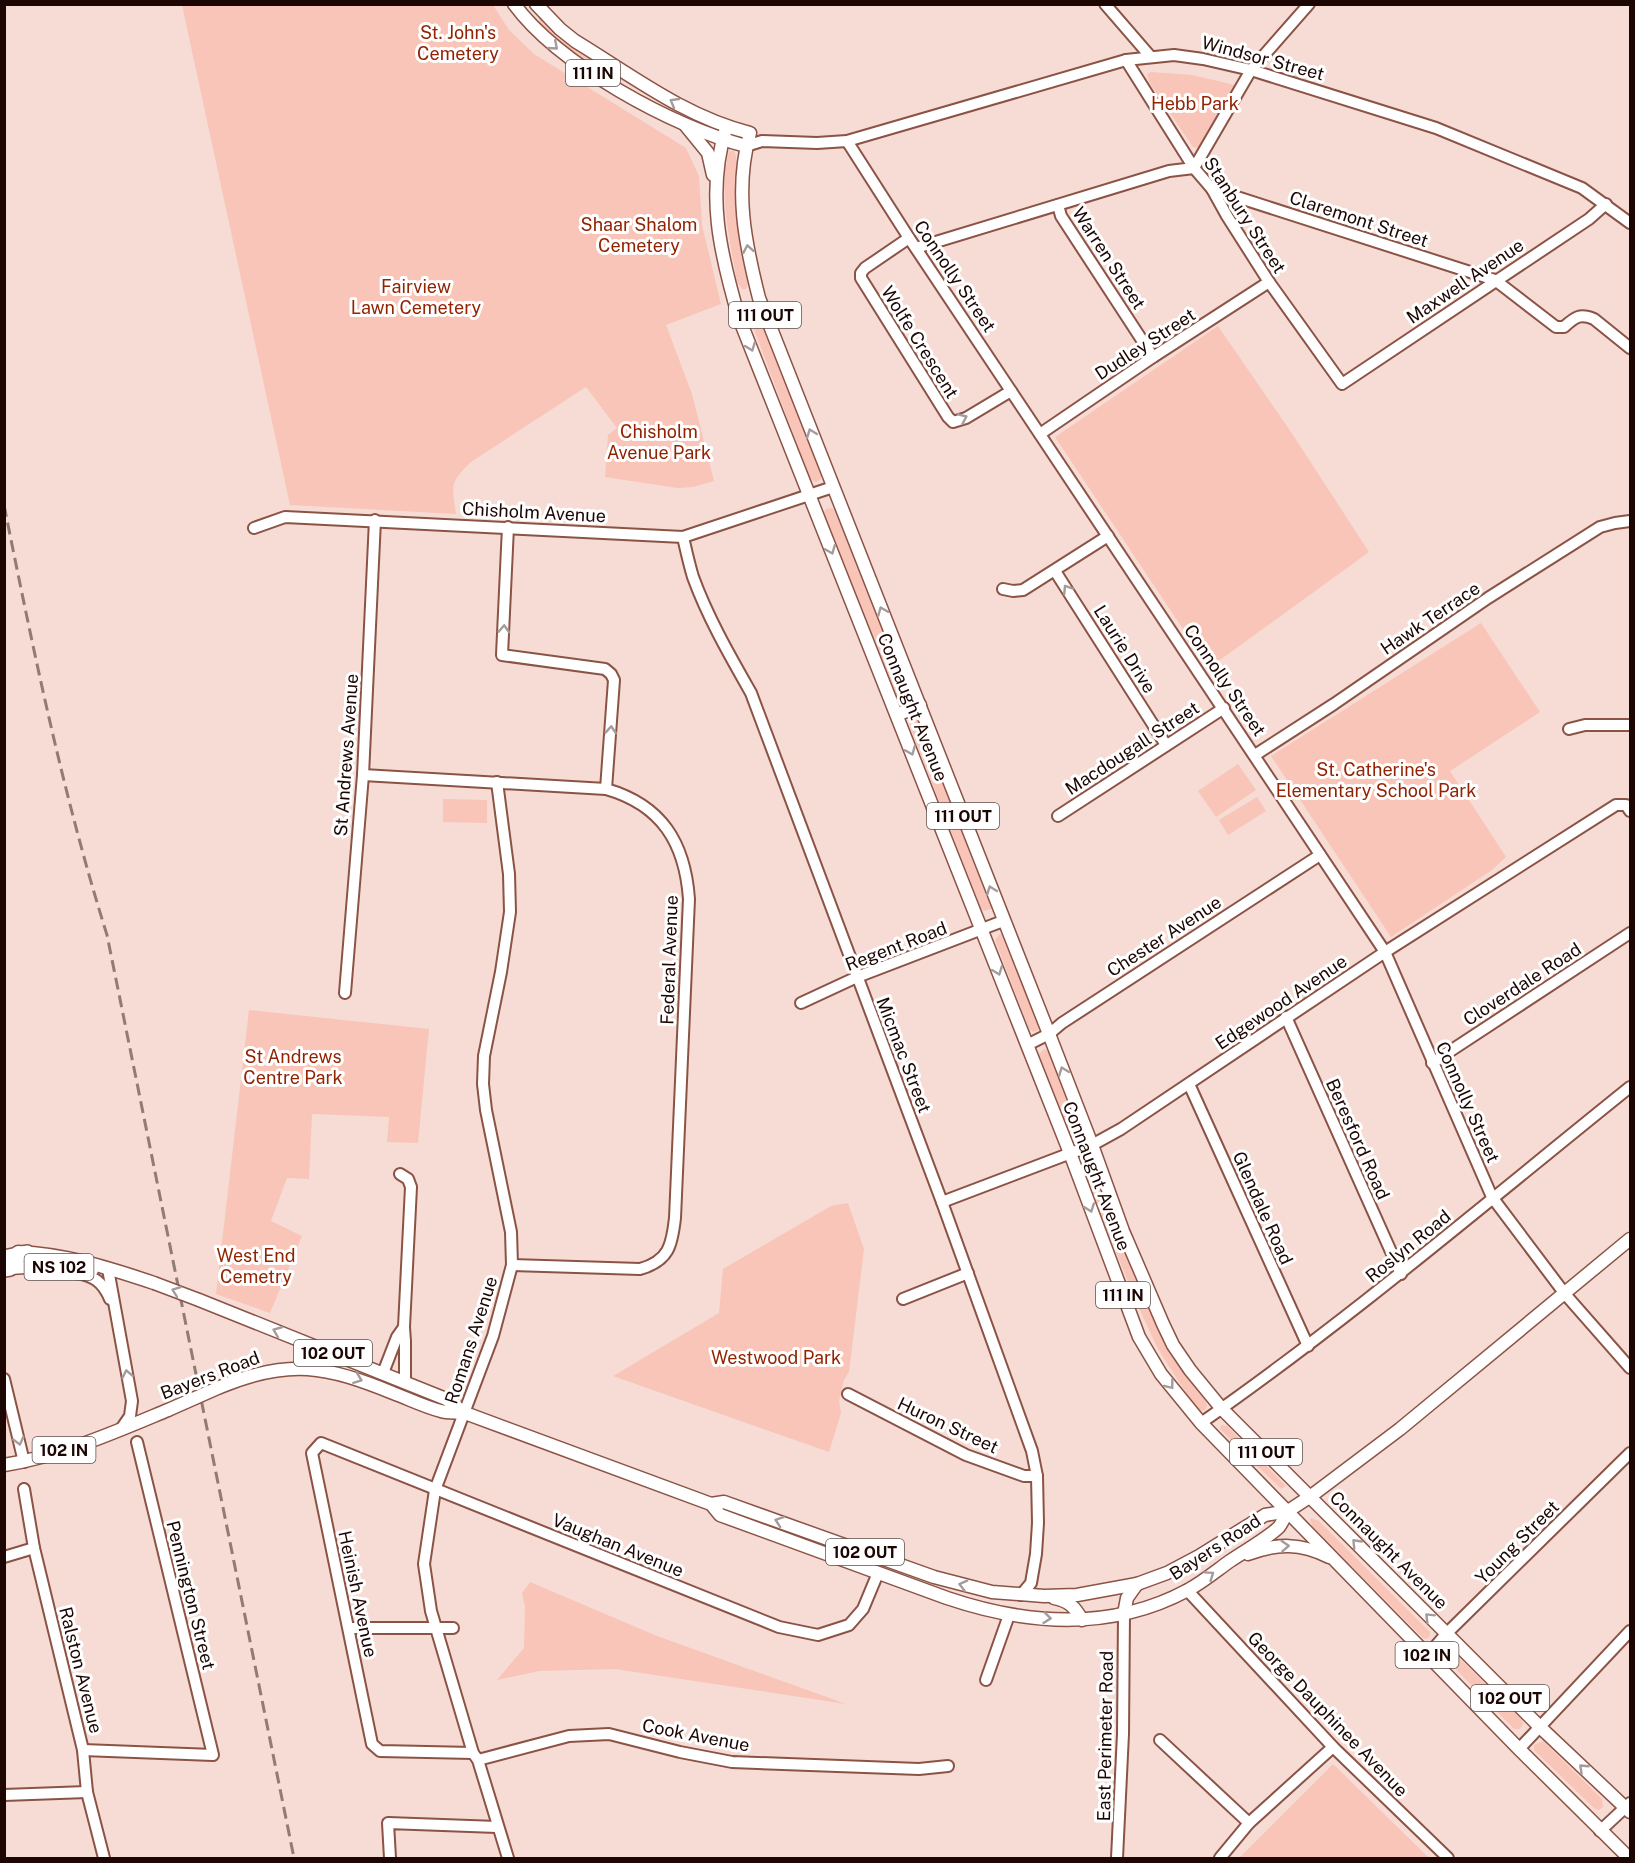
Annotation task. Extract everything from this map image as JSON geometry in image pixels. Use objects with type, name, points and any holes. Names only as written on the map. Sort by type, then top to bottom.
[{"type":"highway","name":"NS 102","points":[[6,1268],[27,1253]]},
{"type":"main road","name":"111 IN","points":[[514,4],[534,28],[566,56],[616,88],[685,125]]},
{"type":"main road","points":[[536,4],[575,41],[725,134]]},
{"type":"main road","points":[[685,125],[748,140]]},
{"type":"main road","points":[[685,125],[708,153],[715,188]]},
{"type":"main road","name":"Connaught Avenue","points":[[725,134],[715,188],[727,276],[740,318],[983,930],[1139,1337],[1161,1374],[1201,1423],[1600,1832],[1629,1858]]},
{"type":"main road","name":"Connaught Avenue","points":[[748,140],[741,206],[759,298],[1049,1034],[1123,1231],[1173,1345],[1222,1409],[1540,1728],[1629,1808]]},
{"type":"main road","points":[[897,715],[920,705]]},
{"type":"main road","name":"Bayers Road","points":[[4,1465],[24,1462],[71,1448],[220,1387],[267,1371],[298,1367],[318,1368],[348,1375],[441,1411],[465,1413],[711,1504],[724,1502],[966,1587],[1021,1595],[1077,1595],[1137,1584],[1167,1574],[1265,1515],[1288,1511],[1400,1429],[1630,1239]]},
{"type":"main road","name":"Bayers Road","points":[[4,1252],[27,1253],[99,1264],[154,1283],[446,1399],[465,1413]]},
{"type":"main road","name":"NS 102","points":[[6,1268],[42,1266],[108,1269]]},
{"type":"main road","name":"Bayers Road","points":[[711,1504],[720,1515],[971,1606],[1009,1615],[1082,1620],[1139,1610],[1187,1590],[1279,1527],[1288,1511]]},
{"type":"main road","points":[[1232,1559],[1271,1547],[1294,1545],[1316,1550],[1336,1560]]},
{"type":"main road","points":[[1124,1614],[1127,1598],[1137,1584]]},
{"type":"main road","points":[[1044,1596],[1062,1600],[1075,1607],[1082,1620]]},
{"type":"street","points":[[1105,4],[1149,56]]},
{"type":"street","points":[[916,248],[1169,171],[1194,168],[1251,70],[1310,4]]},
{"type":"street","name":"Windsor Street","points":[[748,140],[817,143],[847,141],[1126,60],[1149,56],[1174,56],[1203,59],[1251,70],[1436,128],[1582,188],[1630,224]]},
{"type":"street","name":"Stanbury Street","points":[[1126,60],[1194,168],[1212,189],[1269,282],[1342,384]]},
{"type":"street","name":"Connolly Street","points":[[847,141],[909,238],[1385,952],[1492,1197],[1565,1294],[1630,1368]]},
{"type":"street","name":"Claremont Street","points":[[1212,189],[1495,280],[1556,327],[1564,327],[1581,315],[1588,316],[1630,348]]},
{"type":"street","name":"Maxwell Avenue","points":[[1342,384],[1589,219],[1605,204]]},
{"type":"street","name":"Warren Street","points":[[1058,206],[1060,216],[1154,357]]},
{"type":"street","name":"Wolfe Crescent","points":[[909,238],[865,268],[861,273],[861,278],[948,417],[954,422],[966,418],[1011,390]]},
{"type":"street","name":"Dudley Street","points":[[1040,434],[1269,282]]},
{"type":"street","points":[[809,496],[833,487]]},
{"type":"street","name":"Chisholm Avenue","points":[[254,528],[285,517],[683,537],[809,496]]},
{"type":"street","name":"St Andrews Avenue","points":[[345,993],[363,775],[375,520]]},
{"type":"street","name":"Hawk Terrace","points":[[1255,755],[1334,704],[1488,598],[1600,527],[1630,521]]},
{"type":"street","points":[[508,527],[502,655],[606,669],[611,674],[614,680],[613,706],[606,789]]},
{"type":"street","points":[[1003,590],[1023,590],[1108,536]]},
{"type":"street","name":"Micmac Street","points":[[683,537],[700,595],[751,693],[1018,1407],[1032,1451],[1037,1476],[1038,1523],[1031,1583],[1021,1595]]},
{"type":"street","name":"Laurie Drive","points":[[1055,570],[1166,745]]},
{"type":"street","name":"Macdougall Street","points":[[1058,816],[1224,708]]},
{"type":"street","points":[[1569,729],[1585,725],[1630,725]]},
{"type":"street","name":"Federal Avenue","points":[[363,775],[606,789],[620,792],[642,805],[661,821],[678,846],[687,875],[688,914],[673,1240],[661,1259],[654,1265],[640,1269],[512,1265]]},
{"type":"street","name":"Romans Avenue","points":[[497,782],[509,874],[510,912],[501,972],[484,1056],[483,1084],[486,1110],[511,1232],[512,1265],[493,1336],[435,1490],[424,1564],[431,1611],[438,1629],[456,1701],[508,1858]]},
{"type":"street","name":"Edgewood Avenue","points":[[942,1202],[1092,1145],[1122,1129],[1385,952],[1616,805],[1628,808]]},
{"type":"street","name":"Chester Avenue","points":[[1027,1045],[1049,1034],[1062,1023],[1320,855]]},
{"type":"street","name":"Regent Road","points":[[801,1003],[857,977],[1004,921]]},
{"type":"street","name":"Cloverdale Road","points":[[1432,1063],[1630,933]]},
{"type":"street","name":"Beresford Road","points":[[1286,1017],[1401,1275]]},
{"type":"street","name":"Glendale Road","points":[[1189,1084],[1308,1346]]},
{"type":"street","name":"Roslyn Road","points":[[1201,1423],[1401,1275],[1492,1197],[1630,1088]]},
{"type":"street","points":[[400,1174],[408,1179],[411,1187],[404,1327],[405,1382]]},
{"type":"street","points":[[6,1268],[85,1274],[94,1278],[108,1294],[116,1316]]},
{"type":"street","points":[[108,1269],[132,1401],[130,1416],[122,1429]]},
{"type":"street","points":[[903,1299],[968,1274]]},
{"type":"street","points":[[383,1373],[397,1337],[404,1327]]},
{"type":"street","points":[[4,1378],[24,1462]]},
{"type":"street","name":"Huron Street","points":[[848,1394],[966,1455],[1024,1476],[1037,1476]]},
{"type":"street","name":"Pennington Street","points":[[83,1750],[213,1755],[137,1442]]},
{"type":"street","name":"Vaughan Avenue","points":[[321,1443],[779,1627],[818,1635],[849,1625],[863,1609],[878,1573]]},
{"type":"street","name":"Heinish Avenue","points":[[321,1443],[312,1453],[372,1744],[381,1751]]},
{"type":"street","name":"Young Street","points":[[1427,1656],[1446,1634],[1630,1453]]},
{"type":"street","name":"Ralston Avenue","points":[[24,1489],[34,1548],[83,1750],[87,1792],[104,1858]]},
{"type":"street","points":[[4,1557],[34,1548]]},
{"type":"street","name":"George Dauphinee Avenue","points":[[1187,1590],[1333,1747],[1448,1858]]},
{"type":"street","name":"East Perimeter Road","points":[[1117,1858],[1123,1734],[1124,1614]]},
{"type":"street","points":[[986,1680],[1009,1615]]},
{"type":"street","points":[[349,1628],[453,1628]]},
{"type":"street","points":[[1519,1749],[1630,1631]]},
{"type":"street","name":"Cook Avenue","points":[[381,1751],[475,1757],[569,1736],[609,1734],[732,1762],[919,1769],[948,1766]]},
{"type":"street","points":[[1160,1740],[1249,1823]]},
{"type":"street","points":[[1220,1858],[1249,1823],[1333,1747]]},
{"type":"street","points":[[4,1795],[87,1792]]},
{"type":"street","points":[[1600,1832],[1629,1808]]},
{"type":"street","points":[[390,1858],[388,1823],[497,1827]]},
{"type":"green space","name":"Fairview Lawn Cemetery","points":[[182,5],[493,5],[509,30],[534,54],[686,148],[699,176],[702,225],[721,304],[666,325],[692,394],[714,481],[693,487],[677,488],[605,477],[608,435],[617,428],[586,387],[471,462],[459,475],[454,485],[456,514],[290,505]]},
{"type":"green space","points":[[539,18],[718,130],[695,124],[567,48],[539,24]]},
{"type":"green space","name":"Hebb Park","points":[[1151,72],[1192,75],[1235,85],[1199,148],[1193,147],[1149,82],[1147,74]]},
{"type":"green space","points":[[729,151],[734,151],[736,155],[738,217],[749,281],[746,289],[742,289],[737,282],[728,233],[725,183]]},
{"type":"green space","points":[[754,310],[758,312],[821,474],[821,479],[816,482],[810,479],[749,316]]},
{"type":"green space","points":[[1218,326],[1293,435],[1369,552],[1209,668],[1055,437]]},
{"type":"green space","points":[[826,509],[835,510],[909,693],[906,699],[903,700],[897,696],[824,513]]},
{"type":"green space","name":"St. Catherine's Elementary School Park","points":[[1481,623],[1540,712],[1450,771],[1506,857],[1492,870],[1391,937],[1271,756]]},
{"type":"green space","points":[[916,718],[919,720],[993,908],[984,911],[981,908],[909,724]]},
{"type":"green space","points":[[1238,764],[1256,790],[1216,817],[1198,791]]},
{"type":"green space","points":[[1257,797],[1266,811],[1228,835],[1219,820]]},
{"type":"green space","points":[[443,799],[487,800],[487,823],[443,822]]},
{"type":"green space","points":[[1000,934],[1005,936],[1039,1025],[1038,1030],[1033,1032],[1029,1029],[995,940]]},
{"type":"green space","name":"St Andrews Centre Park","points":[[249,1010],[429,1029],[418,1143],[387,1142],[389,1117],[312,1114],[309,1179],[287,1178],[271,1221],[302,1236],[270,1313],[216,1294]]},
{"type":"green space","points":[[1044,1049],[1049,1051],[1081,1134],[1079,1142],[1072,1140],[1038,1055]]},
{"type":"green space","points":[[1085,1170],[1093,1170],[1164,1342],[1206,1402],[1205,1410],[1199,1411],[1195,1407],[1158,1349],[1137,1304],[1085,1174]]},
{"type":"green space","name":"Westwood Park","points":[[848,1203],[864,1249],[849,1372],[844,1380],[839,1401],[841,1413],[829,1452],[613,1376],[719,1313],[723,1269],[831,1206]]},
{"type":"green space","points":[[1221,1425],[1227,1426],[1286,1486],[1281,1489],[1220,1429]]},
{"type":"green space","points":[[1311,1518],[1319,1521],[1430,1632],[1430,1636],[1423,1638],[1313,1527]]},
{"type":"green space","points":[[530,1582],[657,1636],[846,1704],[615,1669],[539,1671],[497,1680],[524,1648],[525,1607],[522,1593]]},
{"type":"green space","points":[[1449,1651],[1452,1651],[1522,1720],[1523,1724],[1520,1729],[1514,1729],[1446,1659]]},
{"type":"green space","points":[[1543,1741],[1602,1799],[1603,1807],[1599,1810],[1595,1809],[1534,1750],[1534,1745]]},
{"type":"green space","points":[[1333,1764],[1429,1858],[1239,1858]]},
{"type":"railway","points":[[4,505],[63,775],[107,935],[294,1858]]},
{"type":"park label","name":"St. John's Cemetery","points":[[458,42]]},
{"type":"park label","name":"Shaar Shalom Cemetery","points":[[639,234]]},
{"type":"park label","name":"Chisholm Avenue Park","points":[[659,441]]},
{"type":"park label","name":"West End Cemetry","points":[[256,1265]]}]
